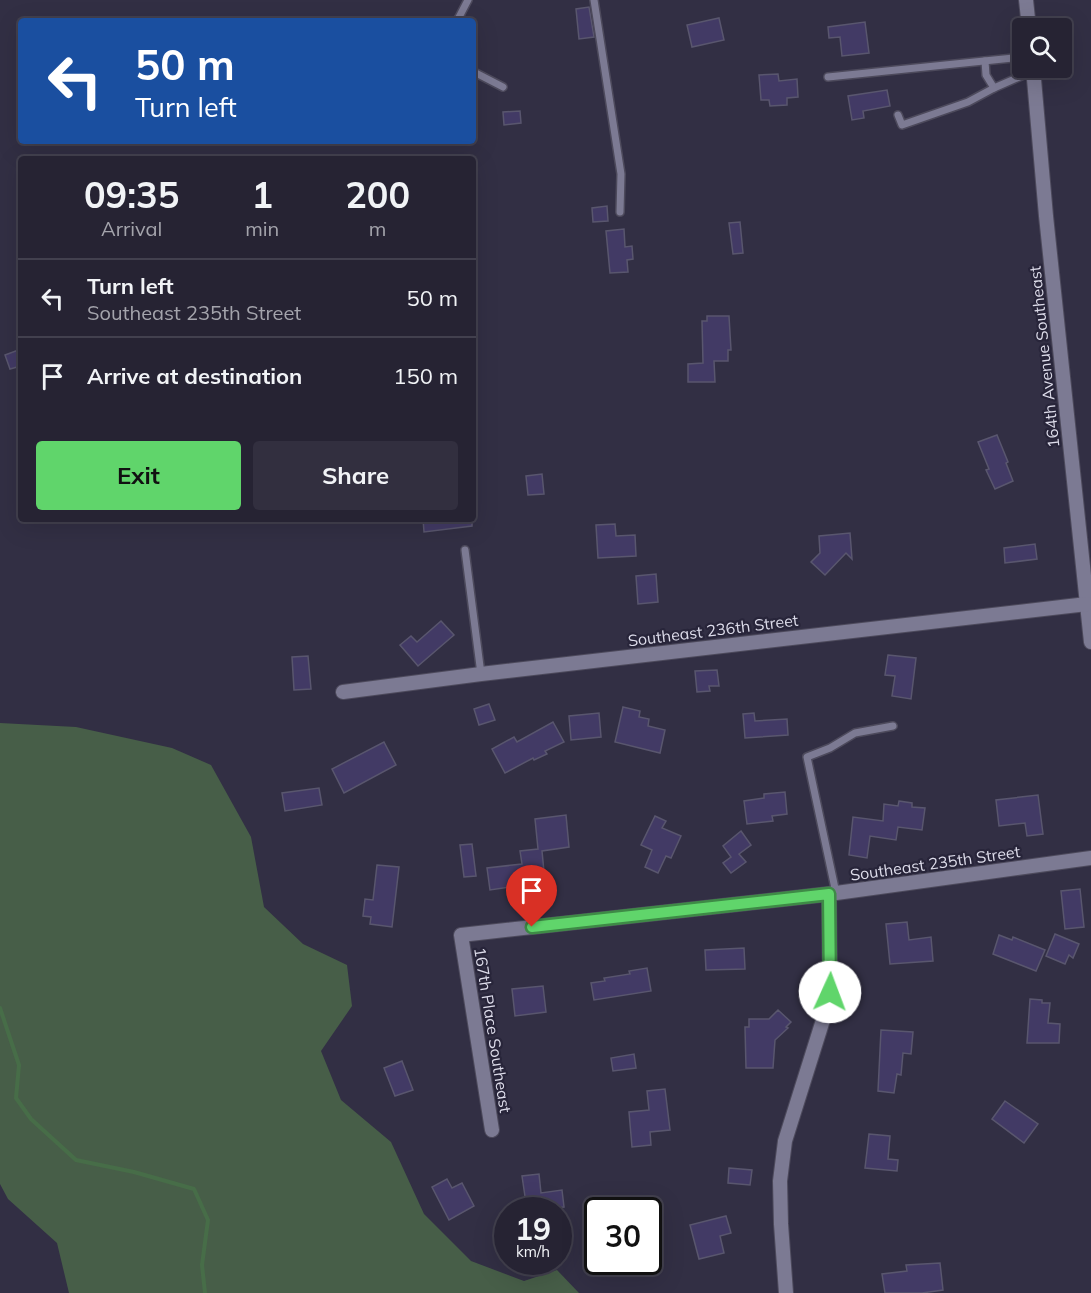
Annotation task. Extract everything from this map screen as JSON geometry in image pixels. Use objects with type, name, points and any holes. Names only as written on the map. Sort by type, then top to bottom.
[{"type":"street","points":[[1026,0],[1028,18]]},
{"type":"street","name":"164th Avenue Southeast","points":[[1034,78],[1091,642]]},
{"type":"street","name":"Southeast 236th Street","points":[[343,692],[481,674],[1089,614]]},
{"type":"street","name":"Southeast 235th Street","points":[[461,935],[832,894],[1091,858]]},
{"type":"street","points":[[786,1293],[780,1181],[785,1141],[830,992],[832,894]]},
{"type":"street","name":"167th Place Southeast","points":[[461,935],[492,1130]]},
{"type":"lane","points":[[459,18],[468,0]]},
{"type":"lane","points":[[594,0],[621,174],[620,213]]},
{"type":"lane","points":[[828,77],[1012,58]]},
{"type":"lane","points":[[985,61],[986,75],[994,88]]},
{"type":"lane","points":[[476,73],[503,87]]},
{"type":"lane","points":[[898,115],[902,125],[968,102],[1015,78]]},
{"type":"lane","points":[[465,550],[481,674]]},
{"type":"lane","points":[[832,894],[807,757],[830,748],[855,733],[893,726]]},
{"type":"green space","points":[[0,723],[76,727],[172,748],[211,765],[251,837],[264,907],[303,944],[347,965],[352,1006],[321,1051],[341,1100],[391,1142],[424,1214],[471,1261],[494,1270],[494,1275],[508,1275],[524,1281],[542,1275],[562,1275],[579,1293],[69,1293],[57,1243],[8,1199],[0,1184]]},
{"type":"building","points":[[589,7],[594,37],[579,39],[576,9]]},
{"type":"building","points":[[719,18],[724,40],[692,47],[687,25]]},
{"type":"building","points":[[865,22],[869,53],[842,56],[840,37],[829,38],[828,27]]},
{"type":"building","points":[[778,74],[779,81],[797,79],[798,97],[787,98],[787,105],[770,106],[769,100],[761,100],[759,75]]},
{"type":"building","points":[[887,90],[890,106],[863,111],[864,118],[852,120],[848,96]]},
{"type":"building","points":[[520,111],[521,123],[504,125],[503,112]]},
{"type":"building","points":[[607,206],[608,221],[593,222],[592,208]]},
{"type":"building","points":[[740,222],[743,253],[733,254],[729,223]]},
{"type":"building","points":[[624,229],[625,247],[632,246],[633,259],[627,260],[628,272],[610,273],[606,231]]},
{"type":"building","points":[[707,316],[729,316],[731,350],[728,350],[728,361],[714,361],[715,382],[688,382],[688,364],[703,363],[702,321],[707,321]]},
{"type":"building","points":[[18,350],[18,367],[10,369],[5,355]]},
{"type":"building","points":[[997,435],[1013,481],[995,489],[986,470],[989,469],[978,442]]},
{"type":"building","points":[[542,474],[544,494],[528,495],[526,476]]},
{"type":"building","points":[[423,522],[472,522],[472,526],[424,532]]},
{"type":"building","points":[[615,524],[616,536],[635,535],[636,556],[598,558],[596,525]]},
{"type":"building","points":[[850,533],[852,559],[846,553],[825,575],[811,562],[820,553],[819,536]]},
{"type":"building","points":[[1035,544],[1037,559],[1005,563],[1004,548]]},
{"type":"building","points":[[656,574],[658,602],[638,604],[636,576]]},
{"type":"building","points":[[441,621],[454,635],[418,666],[400,645],[411,636],[417,642]]},
{"type":"building","points":[[888,655],[916,658],[911,699],[892,696],[895,676],[885,675]]},
{"type":"building","points":[[308,656],[311,689],[294,690],[292,657]]},
{"type":"building","points":[[717,670],[719,686],[709,686],[710,691],[697,692],[695,671]]},
{"type":"building","points":[[489,704],[495,720],[479,725],[474,709]]},
{"type":"building","points":[[623,707],[640,711],[639,717],[649,719],[648,726],[665,730],[660,753],[615,742]]},
{"type":"building","points":[[599,713],[601,737],[571,740],[569,716]]},
{"type":"building","points":[[754,713],[755,721],[787,719],[788,735],[745,738],[743,714]]},
{"type":"building","points":[[553,722],[564,742],[545,751],[547,754],[534,760],[533,758],[505,773],[492,749],[514,737],[517,742]]},
{"type":"building","points":[[384,742],[396,765],[344,793],[332,769]]},
{"type":"building","points":[[319,788],[322,805],[285,811],[282,793]]},
{"type":"building","points":[[785,792],[787,814],[772,816],[773,821],[747,824],[744,801],[764,798],[764,794]]},
{"type":"building","points":[[1038,795],[1043,834],[1027,836],[1025,823],[999,826],[996,800]]},
{"type":"building","points":[[899,801],[912,803],[912,807],[925,808],[922,830],[898,827],[896,840],[870,836],[867,858],[849,855],[853,817],[883,821],[884,804],[898,806]]},
{"type":"building","points":[[566,815],[569,847],[542,851],[545,882],[490,890],[487,868],[522,864],[520,851],[538,849],[535,819]]},
{"type":"building","points":[[655,816],[666,821],[662,828],[681,836],[671,858],[666,856],[658,873],[645,867],[652,850],[641,845]]},
{"type":"building","points":[[741,831],[751,845],[739,854],[746,862],[731,873],[723,863],[731,857],[723,846]]},
{"type":"building","points":[[472,844],[476,876],[464,877],[460,845]]},
{"type":"building","points":[[377,865],[399,867],[392,927],[370,924],[371,917],[363,916],[365,899],[373,900]]},
{"type":"building","points":[[1080,889],[1084,927],[1065,929],[1061,891]]},
{"type":"building","points":[[907,922],[909,940],[931,937],[933,961],[890,964],[886,924]]},
{"type":"building","points":[[1055,934],[1079,944],[1073,958],[1069,955],[1065,964],[1046,956]]},
{"type":"building","points":[[999,935],[1012,940],[1013,937],[1045,950],[1036,971],[993,954]]},
{"type":"building","points":[[744,948],[745,969],[706,970],[705,950]]},
{"type":"building","points":[[647,968],[651,991],[594,1000],[591,983]]},
{"type":"building","points":[[543,986],[546,1012],[515,1016],[512,989]]},
{"type":"building","points":[[1030,999],[1050,1003],[1048,1023],[1060,1024],[1059,1043],[1027,1043]]},
{"type":"building","points":[[778,1010],[791,1022],[775,1040],[773,1068],[746,1068],[745,1027],[749,1027],[749,1019],[769,1019]]},
{"type":"building","points":[[881,1030],[913,1032],[911,1054],[903,1053],[901,1075],[897,1074],[894,1093],[878,1091]]},
{"type":"building","points":[[634,1054],[636,1068],[613,1071],[611,1058]]},
{"type":"building","points":[[402,1061],[413,1090],[395,1096],[384,1068]]},
{"type":"building","points":[[665,1089],[670,1130],[650,1132],[651,1145],[632,1147],[629,1112],[649,1110],[647,1091]]},
{"type":"building","points":[[1005,1101],[1038,1124],[1024,1143],[992,1119]]},
{"type":"building","points":[[869,1134],[890,1136],[888,1159],[898,1160],[897,1171],[865,1168]]},
{"type":"building","points":[[729,1168],[752,1170],[750,1185],[728,1183]]},
{"type":"building","points":[[539,1174],[541,1193],[562,1190],[563,1197],[525,1197],[522,1176]]},
{"type":"building","points":[[447,1179],[452,1188],[462,1183],[474,1206],[449,1220],[432,1187]]},
{"type":"building","points":[[726,1216],[731,1233],[720,1236],[724,1253],[699,1259],[690,1225]]},
{"type":"building","points":[[940,1263],[943,1290],[922,1293],[885,1293],[882,1274],[907,1271],[906,1265]]},
{"type":"waterway","points":[[0,1008],[19,1065],[16,1098],[31,1119],[76,1160],[134,1172],[194,1189],[208,1220],[202,1265],[205,1293]]},
{"type":"route","points":[[532,927],[829,894],[830,992]]}]
